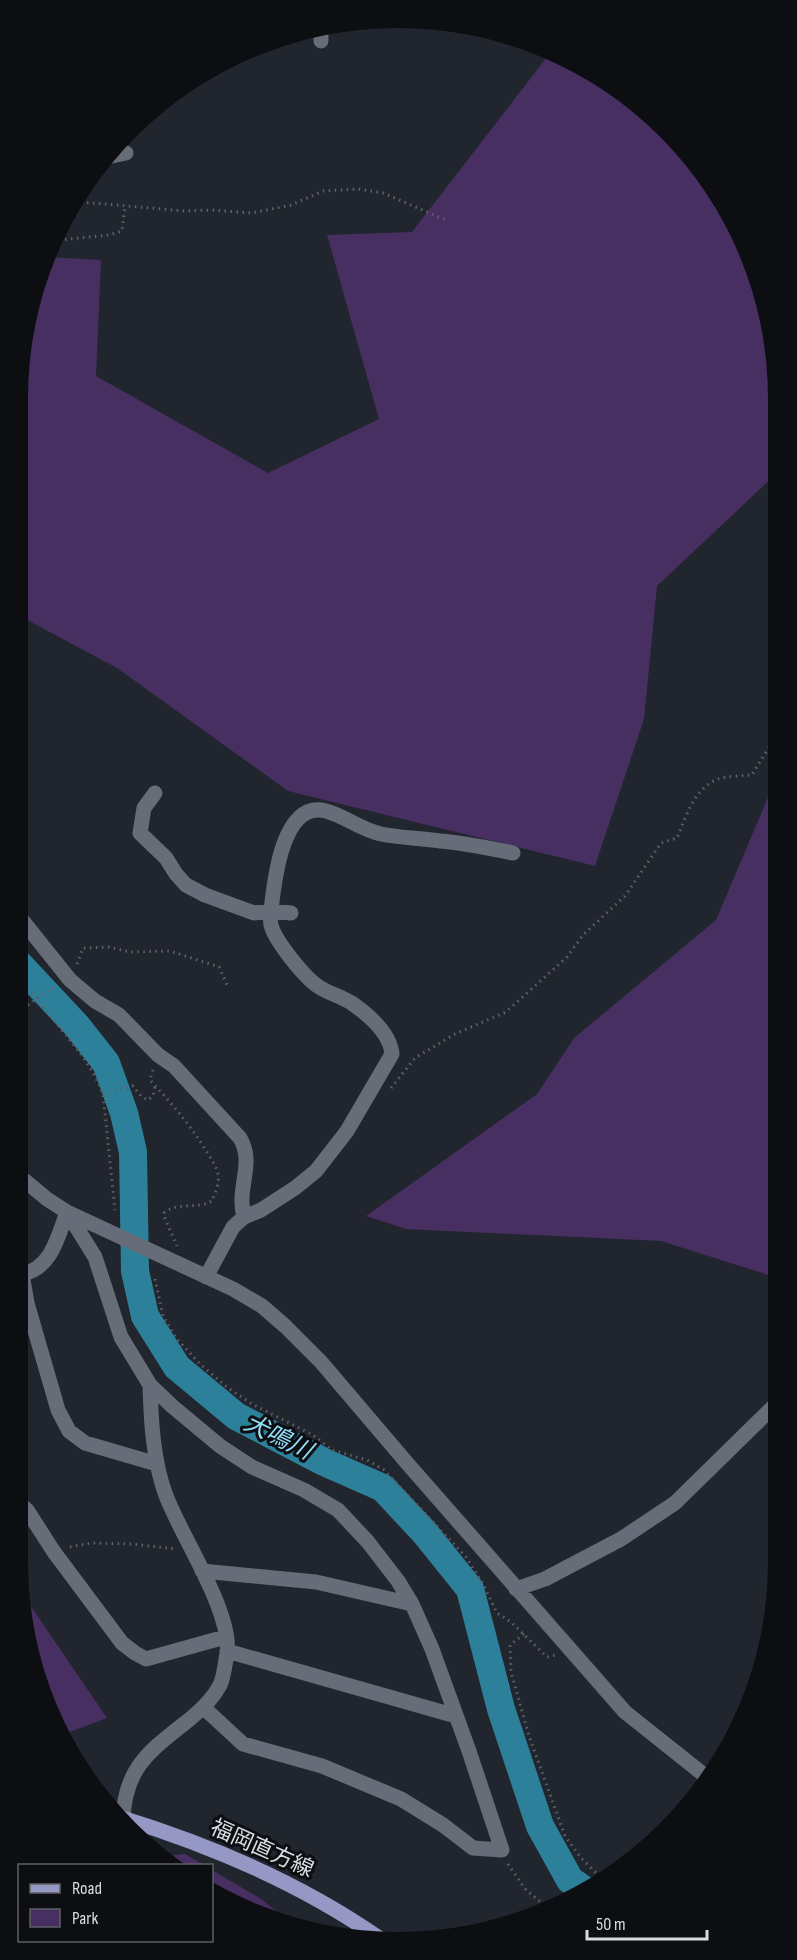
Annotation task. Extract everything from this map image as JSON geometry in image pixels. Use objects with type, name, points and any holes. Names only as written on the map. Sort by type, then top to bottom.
[{"type":"main road","name":"福岡直方線","points":[[138,1824],[212,1850],[280,1880],[322,1902],[367,1930]]},
{"type":"street","points":[[121,154],[126,153]]},
{"type":"street","points":[[156,793],[144,808],[140,833],[166,858],[186,885],[205,895],[254,913],[271,911],[291,913]]},
{"type":"street","points":[[206,1277],[233,1227],[244,1217],[261,1210],[295,1188],[316,1170],[347,1131],[380,1078],[392,1053],[391,1042],[381,1029],[352,1004],[318,986],[295,962],[275,935],[270,923],[273,886],[281,849],[300,814],[310,810],[324,810],[379,834],[466,843],[513,853]]},
{"type":"street","points":[[28,927],[68,977],[95,1001],[119,1015],[158,1055],[174,1066],[240,1138],[246,1148],[247,1164],[242,1203],[244,1217]]},
{"type":"street","points":[[28,1183],[67,1212],[233,1289],[262,1306],[314,1355],[516,1589],[626,1712],[702,1773]]},
{"type":"street","points":[[28,1273],[33,1272],[47,1260],[56,1244],[67,1212]]},
{"type":"street","points":[[67,1212],[95,1257],[121,1337],[150,1385],[220,1446],[252,1467],[303,1490],[338,1510],[368,1542],[412,1604],[432,1648],[502,1850],[473,1848],[443,1825],[401,1799],[322,1766],[243,1744],[204,1708]]},
{"type":"street","points":[[28,1307],[58,1410],[69,1431],[85,1443],[158,1464]]},
{"type":"street","points":[[123,1808],[134,1770],[157,1746],[204,1708],[220,1685],[226,1644],[222,1617],[165,1493],[158,1464],[150,1385]]},
{"type":"street","points":[[516,1589],[546,1579],[621,1539],[675,1503],[768,1411]]},
{"type":"street","points":[[28,1512],[54,1552],[123,1643],[146,1659],[226,1644],[456,1716]]},
{"type":"street","points":[[202,1571],[316,1582],[412,1604]]},
{"type":"path","points":[[85,202],[186,211],[252,213],[291,205],[323,191],[358,189],[383,193],[448,221]]},
{"type":"path","points":[[65,239],[109,235],[122,231],[125,206]]},
{"type":"path","points":[[387,1092],[414,1058],[455,1034],[506,1012],[567,957],[583,935],[625,897],[661,843],[677,838],[695,798],[706,786],[718,779],[752,775],[768,749]]},
{"type":"path","points":[[28,1005],[68,977],[77,966],[83,948],[108,947],[130,952],[170,951],[219,967],[228,987]]},
{"type":"path","points":[[28,988],[88,1063],[103,1094],[115,1210]]},
{"type":"path","points":[[158,1055],[150,1080],[172,1102],[194,1131],[219,1176],[212,1201],[204,1206],[171,1206],[164,1213],[177,1246],[171,1261]]},
{"type":"path","points":[[103,1094],[133,1086],[142,1097],[148,1100],[151,1099],[155,1086]]},
{"type":"path","points":[[155,1279],[163,1316],[177,1339],[200,1364],[228,1388],[252,1404],[313,1435],[332,1450],[367,1460],[384,1470],[466,1557],[497,1613],[524,1634],[547,1657],[572,1652]]},
{"type":"path","points":[[54,1552],[91,1543],[132,1544],[170,1550],[189,1546]]},
{"type":"path","points":[[524,1634],[510,1645],[511,1672],[529,1736],[565,1836],[581,1858],[597,1874]]},
{"type":"path","points":[[502,1850],[526,1890],[541,1903]]},
{"type":"green space","points":[[545,59],[584,78],[624,105],[677,155],[719,214],[740,257],[756,303],[768,374],[768,482],[657,586],[644,719],[595,866],[288,791],[117,668],[28,620],[29,374],[41,303],[57,257],[101,260],[96,376],[268,473],[379,419],[327,235],[412,232]]},
{"type":"green space","points":[[768,797],[768,1275],[661,1241],[406,1229],[366,1216],[537,1094],[574,1038],[716,920]]},
{"type":"green space","points":[[32,1607],[107,1718],[71,1732],[48,1680]]},
{"type":"green space","points":[[185,1854],[202,1864],[186,1864],[173,1855]]},
{"type":"green space","points":[[213,1871],[275,1910],[213,1882]]},
{"type":"waterway","name":"犬鳴川","points":[[28,974],[76,1025],[106,1063],[124,1113],[133,1152],[135,1271],[145,1316],[177,1367],[236,1416],[324,1462],[383,1488],[425,1533],[470,1589],[501,1709],[540,1826],[570,1880],[578,1885]]}]
